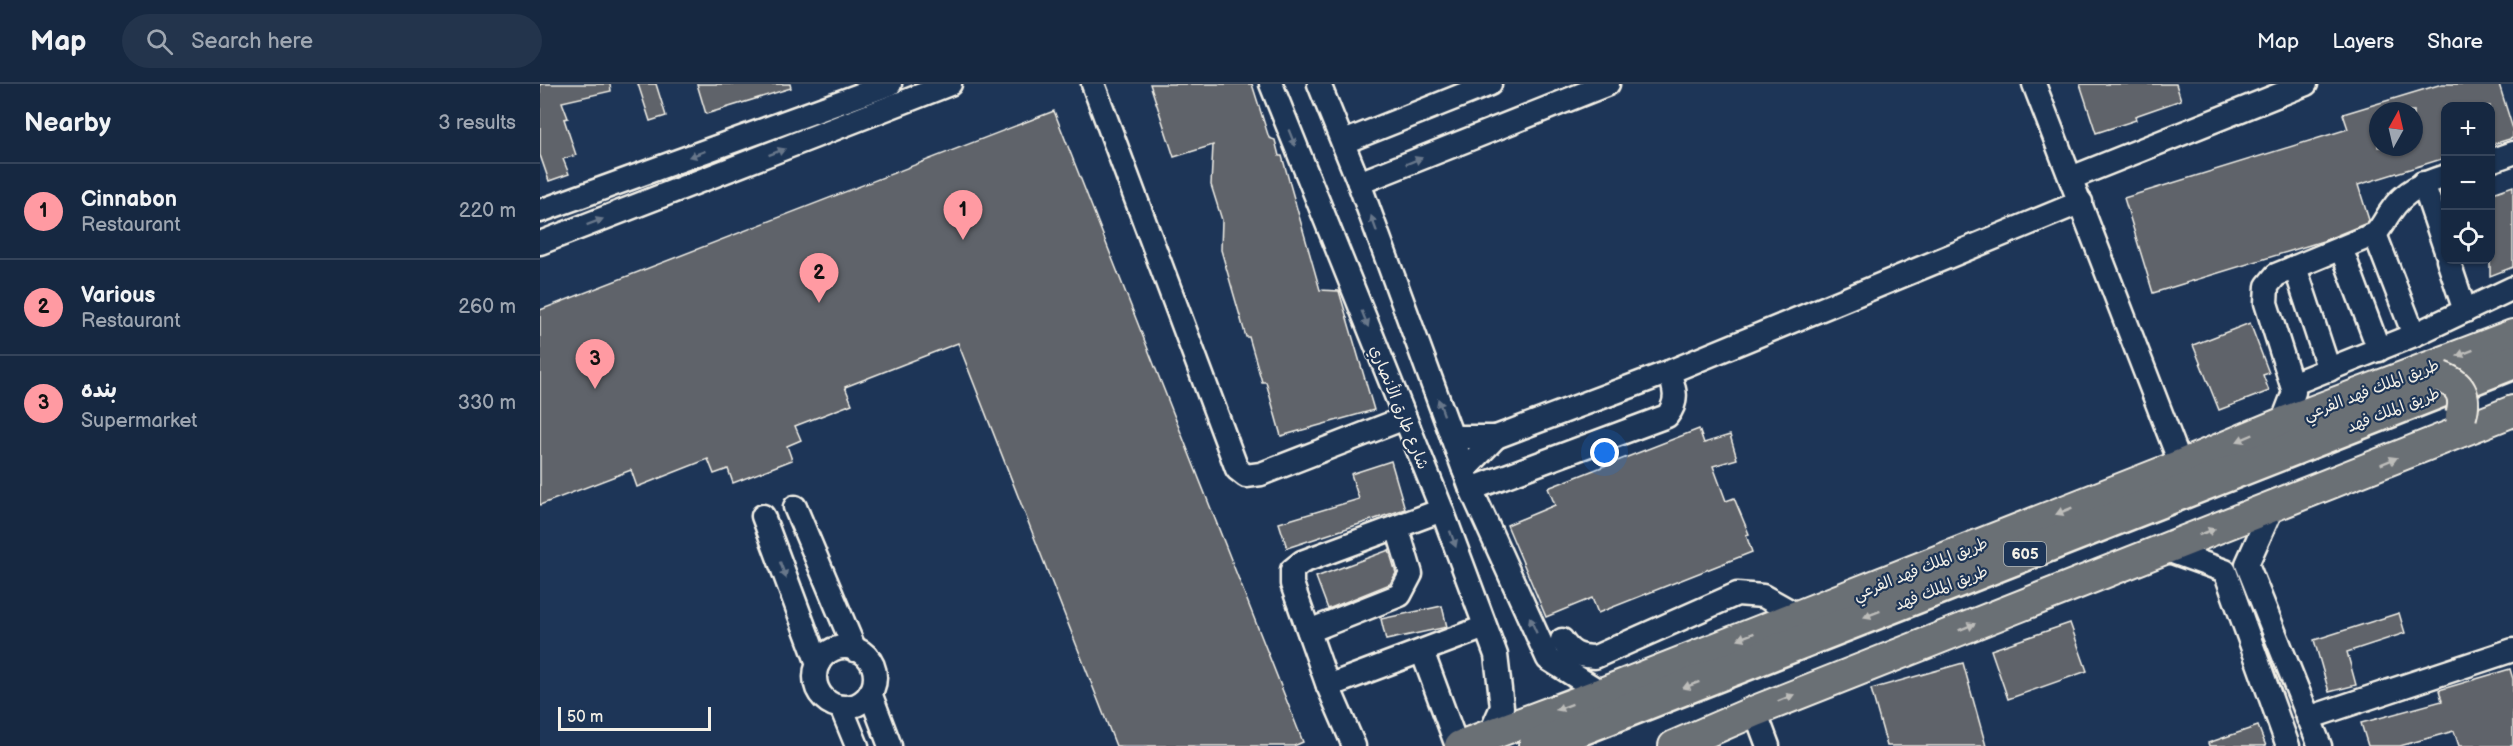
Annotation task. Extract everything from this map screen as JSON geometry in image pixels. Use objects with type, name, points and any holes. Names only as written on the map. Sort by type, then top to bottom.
[{"type":"highway","name":"طريق الملك فهد","points":[[1536,746],[2513,362]]},
{"type":"highway","name":"طريق الملك فهد","points":[[1598,746],[2513,381]]},
{"type":"main road","name":"طريق الملك فهد الفرعي","points":[[1458,746],[1799,616],[2282,423],[2429,374],[2513,335]]},
{"type":"main road","points":[[2429,374],[2459,387],[2464,397],[2453,427]]},
{"type":"main road","points":[[1674,746],[1755,711],[2272,508],[2453,427],[2513,411]]},
{"type":"street","points":[[540,212],[890,84]]},
{"type":"street","points":[[540,243],[950,84]]},
{"type":"street","points":[[1093,84],[1237,469],[1246,476],[1261,474],[1405,418]]},
{"type":"street","name":"شارع طارق الأنصاري","points":[[1271,84],[1442,510],[1496,655],[1502,707],[1490,734]]},
{"type":"street","points":[[1318,84],[1344,142],[1468,479],[1548,659],[1602,693]]},
{"type":"street","points":[[1344,142],[1490,84]]},
{"type":"street","points":[[1359,183],[1608,84]]},
{"type":"street","points":[[2034,84],[2181,465]]},
{"type":"street","points":[[2071,178],[2306,84]]},
{"type":"street","points":[[2282,423],[2294,392],[2266,303],[2267,286],[2276,275],[2374,234],[2402,198],[2423,183],[2441,177]]},
{"type":"street","points":[[2423,183],[2441,239]]},
{"type":"street","points":[[1452,437],[1496,437],[1669,372],[2080,202]]},
{"type":"street","points":[[2374,234],[2414,335]]},
{"type":"street","points":[[2341,248],[2379,350]]},
{"type":"street","points":[[2449,264],[2465,311]]},
{"type":"street","points":[[2295,267],[2329,370]]},
{"type":"street","points":[[2292,384],[2414,335],[2513,288]]},
{"type":"street","points":[[1468,479],[1667,416],[1675,407],[1676,391],[1669,372]]},
{"type":"street","points":[[1468,479],[1496,437]]},
{"type":"street","points":[[795,507],[855,650]]},
{"type":"street","points":[[2272,508],[2247,564],[2319,746]]},
{"type":"street","points":[[1354,746],[1328,686],[1292,584],[1292,570],[1302,562],[1442,510]]},
{"type":"street","points":[[763,516],[818,664]]},
{"type":"street","points":[[1309,631],[1400,595],[1411,574],[1397,527]]},
{"type":"street","points":[[2164,549],[2224,571],[2288,746]]},
{"type":"street","points":[[1562,640],[1569,651],[1578,656],[1596,657],[1737,594],[1763,596],[1799,616]]},
{"type":"street","points":[[1328,686],[1485,627]]},
{"type":"street","points":[[847,648],[855,650],[869,660],[873,668],[875,676],[870,693],[858,704],[841,707],[833,704],[820,693],[815,674],[818,664],[830,652],[847,648]]},
{"type":"street","points":[[2308,718],[2513,650]]},
{"type":"street","points":[[1422,651],[1458,746]]},
{"type":"street","points":[[870,693],[891,746]]},
{"type":"street","points":[[841,707],[857,746]]},
{"type":"street","points":[[1755,711],[1768,746]]},
{"type":"building","points":[[540,84],[610,84],[611,91],[562,102],[568,118],[564,119],[576,155],[563,159],[569,174],[549,181],[540,155]]},
{"type":"building","points":[[638,84],[656,84],[666,116],[650,121]]},
{"type":"building","points":[[697,84],[790,84],[791,88],[706,114]]},
{"type":"building","points":[[1150,84],[1252,84],[1269,138],[1275,140],[1279,156],[1282,156],[1320,290],[1339,291],[1374,410],[1281,436],[1266,382],[1262,382],[1249,337],[1246,337],[1221,250],[1222,220],[1211,185],[1213,145],[1174,157]]},
{"type":"building","points":[[2080,84],[2176,84],[2181,100],[2135,116],[2136,120],[2096,133]]},
{"type":"building","points":[[2442,84],[2499,84],[2513,129],[2513,138],[2495,143],[2495,102],[2441,102],[2441,159],[2358,185],[2369,220],[2367,223],[2323,241],[2153,293],[2124,198],[2348,129],[2343,114],[2369,106],[2369,156],[2423,156],[2423,102],[2383,102]]},
{"type":"building","points":[[1054,111],[1303,742],[1294,746],[1116,746],[958,343],[845,387],[852,404],[795,426],[801,440],[787,446],[792,460],[733,483],[728,469],[714,474],[708,459],[637,487],[631,470],[540,505],[540,310]]},
{"type":"building","points":[[2513,186],[2513,267],[2490,276],[2490,264],[2495,264],[2495,192]]},
{"type":"building","points":[[2250,323],[2269,373],[2263,375],[2269,391],[2219,410],[2193,345]]},
{"type":"building","points":[[1699,429],[1704,443],[1730,435],[1737,459],[1713,466],[1726,501],[1734,498],[1749,534],[1746,535],[1752,552],[1598,613],[1592,598],[1546,617],[1507,525],[1555,505],[1548,488]]},
{"type":"building","points":[[1391,461],[1405,509],[1287,548],[1279,523],[1359,499],[1351,474]]},
{"type":"building","points":[[1389,550],[1396,573],[1390,584],[1328,609],[1316,577]]},
{"type":"building","points":[[1442,606],[1447,627],[1386,640],[1381,619]]},
{"type":"building","points":[[2399,613],[2405,633],[2347,652],[2356,685],[2329,692],[2314,640]]},
{"type":"building","points":[[2070,623],[2087,671],[2008,699],[1991,650]]},
{"type":"building","points":[[1963,663],[1986,746],[1887,746],[1871,689]]},
{"type":"building","points":[[2510,669],[2513,679],[2513,746],[2459,746],[2454,731],[2400,746],[2368,746],[2361,723],[2442,701],[2439,690]]},
{"type":"building","points":[[2258,726],[2266,746],[2209,746],[2208,743]]},
{"type":"place","name":"Cinnabon","points":[[963,240]]},
{"type":"place","name":"Various","points":[[819,303]]},
{"type":"place","name":"بنده","points":[[595,389]]}]
